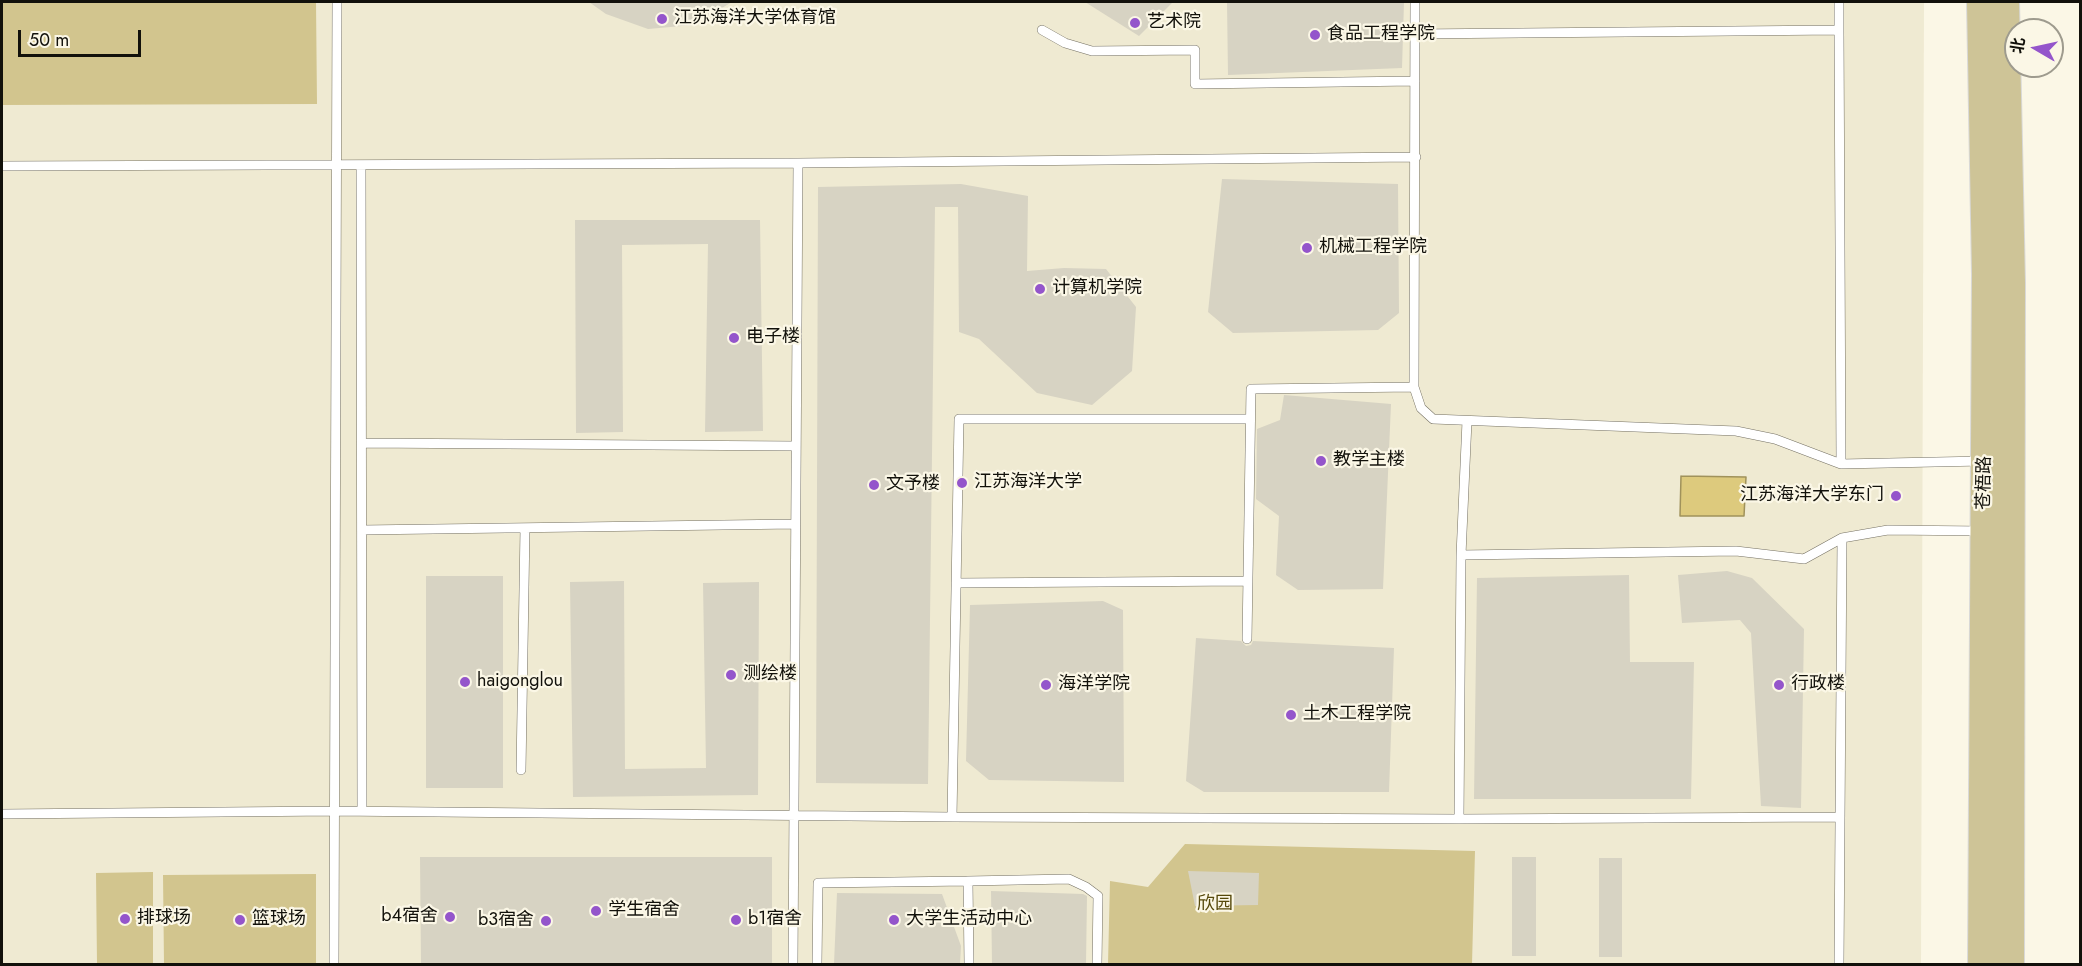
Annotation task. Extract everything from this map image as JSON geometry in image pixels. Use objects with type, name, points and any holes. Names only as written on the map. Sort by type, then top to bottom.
[{"type":"main road","name":"苍梧路","points":[[1981,2],[1986,274],[1982,964]]},
{"type":"main road","name":"苍梧路","points":[[2005,2],[2011,331],[2010,964]]},
{"type":"lane","points":[[334,964],[337,2]]},
{"type":"lane","points":[[1415,2],[1414,387],[1421,408],[1433,419],[1737,431],[1775,439],[1841,464],[1986,461]]},
{"type":"lane","points":[[1839,2],[1841,464]]},
{"type":"lane","points":[[1042,30],[1065,43],[1092,51],[1195,50],[1195,84],[1415,81]]},
{"type":"lane","points":[[1415,34],[1839,30]]},
{"type":"lane","points":[[2,166],[798,163],[1416,157]]},
{"type":"lane","points":[[793,964],[798,163]]},
{"type":"lane","points":[[361,165],[362,811]]},
{"type":"lane","points":[[1247,639],[1251,389],[1414,387]]},
{"type":"lane","points":[[952,817],[959,419],[1250,419]]},
{"type":"lane","points":[[1459,819],[1461,555],[1467,421]]},
{"type":"lane","points":[[362,443],[796,446]]},
{"type":"lane","points":[[362,530],[795,524]]},
{"type":"lane","points":[[521,770],[525,528]]},
{"type":"lane","points":[[1461,555],[1736,551],[1804,559],[1842,538],[1888,530],[1984,531]]},
{"type":"lane","points":[[1839,964],[1842,538]]},
{"type":"lane","points":[[956,584],[1248,581]]},
{"type":"lane","points":[[2,814],[362,811],[952,817],[1459,819],[1840,817]]},
{"type":"lane","points":[[817,964],[818,883],[1069,879],[1098,896],[1097,964]]},
{"type":"lane","points":[[968,881],[969,964]]},
{"type":"shaded area","name":"江苏海洋大学","points":[[2,2],[1924,2],[1921,964],[2,964]]},
{"type":"shaded area","points":[[1681,476],[1746,477],[1744,516],[1680,516]]},
{"type":"green space","points":[[2,2],[316,2],[317,104],[2,105]]},
{"type":"green space","name":"欣园","points":[[1185,844],[1475,851],[1472,964],[1108,964],[1110,881],[1148,887]]},
{"type":"green space","name":"排球场","points":[[153,872],[153,964],[97,964],[96,873]]},
{"type":"green space","name":"篮球场","points":[[316,874],[316,964],[164,964],[163,875]]},
{"type":"building","name":"江苏海洋大学体育馆","points":[[589,2],[732,2],[693,25],[648,29],[606,14]]},
{"type":"building","name":"艺术院","points":[[1085,2],[1173,2],[1139,36]]},
{"type":"building","name":"食品工程学院","points":[[1227,2],[1404,2],[1402,68],[1228,75]]},
{"type":"building","name":"机械工程学院","points":[[1222,179],[1398,184],[1399,313],[1378,330],[1233,333],[1208,312]]},
{"type":"building","name":"文予楼","points":[[961,184],[1028,196],[1027,271],[1064,268],[1106,269],[1136,307],[1132,371],[1092,405],[1037,393],[979,339],[959,332],[958,207],[935,207],[928,784],[816,783],[818,187]]},
{"type":"building","name":"电子楼","points":[[575,220],[760,220],[763,431],[705,432],[708,244],[622,245],[623,432],[576,433]]},
{"type":"building","name":"教学主楼","points":[[1284,395],[1391,404],[1383,589],[1298,590],[1276,575],[1279,516],[1256,499],[1257,429],[1280,420]]},
{"type":"building","name":"行政楼","points":[[1727,571],[1752,578],[1804,629],[1801,808],[1761,806],[1751,633],[1740,620],[1682,623],[1678,575]]},
{"type":"building","points":[[1629,575],[1630,662],[1694,662],[1691,799],[1474,799],[1477,578]]},
{"type":"building","name":"haigonglou","points":[[426,576],[503,576],[503,788],[426,788]]},
{"type":"building","name":"测绘楼","points":[[624,581],[625,769],[706,768],[703,583],[759,582],[758,795],[573,797],[570,582]]},
{"type":"building","name":"海洋学院","points":[[1103,601],[1123,610],[1124,782],[989,780],[966,761],[970,605]]},
{"type":"building","name":"土木工程学院","points":[[1196,638],[1241,641],[1246,646],[1251,645],[1253,641],[1394,648],[1389,792],[1204,792],[1186,781]]},
{"type":"building","name":"学生宿舍","points":[[420,857],[772,857],[772,964],[421,964]]},
{"type":"building","points":[[1512,857],[1536,857],[1536,956],[1512,956]]},
{"type":"building","points":[[1599,858],[1622,858],[1622,957],[1599,957]]},
{"type":"building","points":[[1188,871],[1259,873],[1258,905],[1195,906]]},
{"type":"building","points":[[991,891],[1087,896],[1086,964],[992,964]]},
{"type":"building","name":"大学生活动中心","points":[[837,893],[942,894],[961,946],[960,964],[834,964]]},
{"type":"place","name":"江苏海洋大学体育馆","points":[[662,19]]},
{"type":"place","name":"艺术院","points":[[1135,23]]},
{"type":"place","name":"食品工程学院","points":[[1315,35]]},
{"type":"place","name":"机械工程学院","points":[[1307,248]]},
{"type":"place","name":"计算机学院","points":[[1040,289]]},
{"type":"place","name":"电子楼","points":[[734,338]]},
{"type":"place","name":"教学主楼","points":[[1321,461]]},
{"type":"place","name":"江苏海洋大学","points":[[962,483]]},
{"type":"place","name":"文予楼","points":[[874,485]]},
{"type":"place","name":"江苏海洋大学东门","points":[[1896,496]]},
{"type":"place","name":"测绘楼","points":[[731,675]]},
{"type":"place","name":"haigonglou","points":[[465,682]]},
{"type":"place","name":"海洋学院","points":[[1046,685]]},
{"type":"place","name":"行政楼","points":[[1779,685]]},
{"type":"place","name":"土木工程学院","points":[[1291,715]]},
{"type":"place","name":"学生宿舍","points":[[596,911]]},
{"type":"place","name":"b4宿舍","points":[[450,917]]},
{"type":"place","name":"排球场","points":[[125,919]]},
{"type":"place","name":"篮球场","points":[[240,920]]},
{"type":"place","name":"b1宿舍","points":[[736,920]]},
{"type":"place","name":"大学生活动中心","points":[[894,920]]},
{"type":"place","name":"b3宿舍","points":[[546,921]]}]
